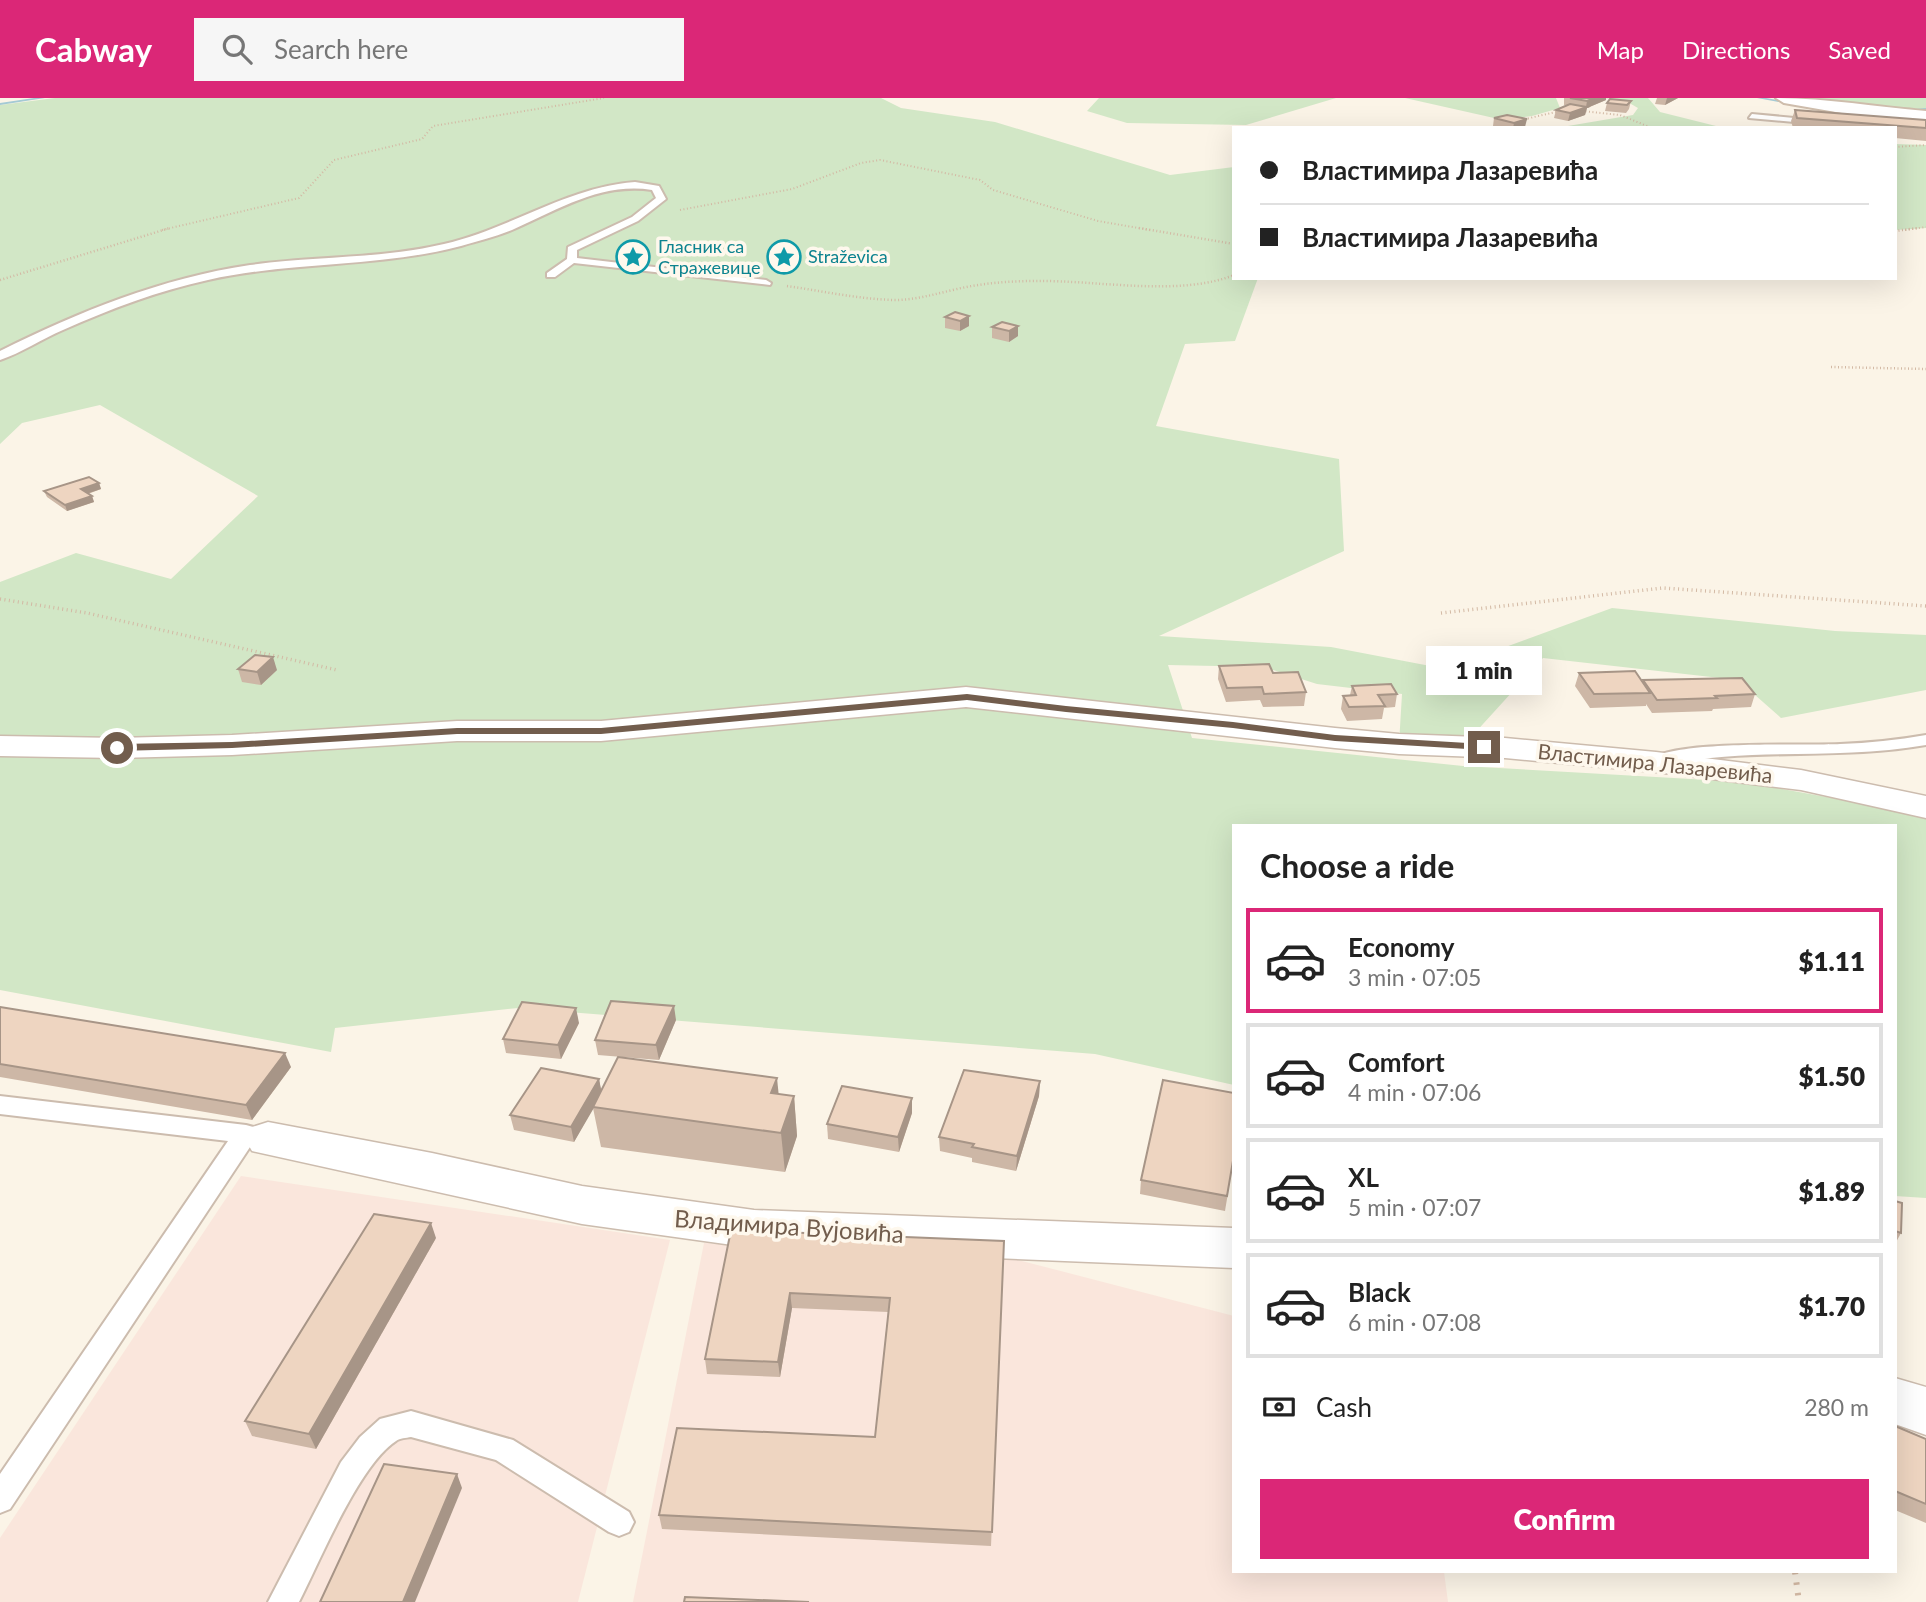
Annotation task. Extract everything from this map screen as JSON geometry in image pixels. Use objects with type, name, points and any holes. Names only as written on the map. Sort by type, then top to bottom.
[{"type":"main road","points":[[1784,98],[1861,111],[1926,116]]},
{"type":"street","name":"Властимира Лазаревића","points":[[0,746],[117,748],[457,731],[601,731],[967,697],[1335,738],[1399,744],[1504,748],[1656,762],[1801,780],[1926,807]]},
{"type":"street","name":"Владимира Вујовића","points":[[257,1136],[432,1171],[582,1205],[754,1230],[1232,1248]]},
{"type":"street","points":[[1897,1402],[1926,1410]]},
{"type":"lane","points":[[1752,116],[1824,122]]},
{"type":"lane","points":[[0,356],[111,306],[184,283],[268,266],[375,258],[448,246],[494,234],[560,202],[599,191],[639,185],[659,191],[661,199],[656,205],[635,219],[572,249],[572,260]]},
{"type":"lane","points":[[551,275],[572,260],[766,283]]},
{"type":"lane","points":[[1656,762],[1676,755],[1710,751],[1889,747],[1926,740]]},
{"type":"lane","points":[[0,1105],[257,1136],[0,1499]]},
{"type":"lane","points":[[283,1602],[351,1471],[370,1446],[390,1428],[411,1424],[503,1448],[619,1522]]},
{"type":"path","points":[[0,280],[144,234],[299,198],[334,160],[422,139],[433,126],[604,98]]},
{"type":"path","points":[[1513,121],[1566,110]]},
{"type":"path","points":[[1574,110],[1620,115],[1647,126]]},
{"type":"path","points":[[1897,147],[1926,145]]},
{"type":"path","points":[[673,212],[711,202],[752,197],[812,184],[866,160],[899,163],[980,180],[1001,193],[1098,221],[1232,244]]},
{"type":"path","points":[[1897,231],[1926,228]]},
{"type":"path","points":[[766,283],[893,300],[922,298],[959,288],[1011,281],[1089,280],[1170,286],[1219,281],[1232,276]]},
{"type":"path","points":[[1831,368],[1926,369]]},
{"type":"path","points":[[1441,613],[1663,588],[1926,606]]},
{"type":"path","points":[[0,599],[30,601],[102,616],[273,658],[337,670]]},
{"type":"path","points":[[1795,1573],[1800,1602]]},
{"type":"shaded area","points":[[241,1176],[670,1240],[578,1602],[0,1602],[0,1538]]},
{"type":"shaded area","points":[[704,1243],[1003,1256],[1232,1315],[1232,1573],[1444,1573],[1448,1602],[633,1602]]},
{"type":"green space","points":[[55,98],[881,98],[901,108],[995,122],[1170,175],[1232,167],[1232,280],[1257,280],[1235,341],[1185,344],[1156,426],[1339,459],[1344,551],[1159,636],[1331,647],[1446,669],[1612,608],[1835,631],[1926,635],[1926,690],[1781,718],[1738,680],[1543,658],[1463,746],[1399,744],[1402,694],[1317,684],[1264,667],[1168,665],[1192,738],[1463,766],[1744,782],[1926,815],[1926,1198],[1897,1196],[1897,824],[1232,824],[1232,1085],[1095,1054],[518,1008],[335,1028],[331,1052],[0,990],[0,582],[76,553],[171,579],[258,496],[100,405],[22,423],[0,444],[0,105]]},
{"type":"green space","points":[[1099,98],[1336,98],[1246,125],[1127,123],[1087,111]]},
{"type":"green space","points":[[1405,98],[1556,98],[1560,108],[1503,120]]},
{"type":"green space","points":[[1602,98],[1648,98],[1660,112],[1716,126],[1568,126],[1633,115],[1638,108],[1624,100]]},
{"type":"green space","points":[[1812,98],[1926,98],[1926,113],[1845,105]]},
{"type":"green space","points":[[1897,144],[1926,145],[1926,228],[1897,230]]},
{"type":"building","points":[[1570,98],[1594,98],[1587,101]]},
{"type":"building","points":[[1610,99],[1631,101],[1627,105],[1607,103]]},
{"type":"building","points":[[1570,104],[1587,107],[1570,113],[1556,110]]},
{"type":"building","points":[[1795,110],[1926,120],[1926,128],[1797,118]]},
{"type":"building","points":[[1507,115],[1527,119],[1514,123],[1494,118]]},
{"type":"building","points":[[955,312],[969,316],[960,321],[945,317]]},
{"type":"building","points":[[1002,322],[1018,326],[1009,331],[992,327]]},
{"type":"building","points":[[89,477],[99,483],[81,489],[92,496],[65,505],[44,491]]},
{"type":"building","points":[[255,655],[273,657],[257,672],[238,669]]},
{"type":"building","points":[[1269,664],[1273,673],[1298,672],[1306,692],[1264,694],[1262,687],[1227,688],[1219,666]]},
{"type":"building","points":[[1635,671],[1650,693],[1594,694],[1579,673]]},
{"type":"building","points":[[1742,678],[1755,694],[1657,700],[1643,680]]},
{"type":"building","points":[[1391,684],[1397,694],[1378,695],[1385,706],[1349,707],[1343,696],[1356,695],[1352,686]]},
{"type":"building","points":[[611,1001],[674,1006],[656,1045],[595,1040]]},
{"type":"building","points":[[522,1002],[576,1008],[558,1045],[503,1039]]},
{"type":"building","points":[[0,1007],[285,1053],[246,1105],[0,1064]]},
{"type":"building","points":[[618,1057],[777,1078],[771,1093],[794,1096],[781,1133],[593,1107]]},
{"type":"building","points":[[541,1068],[599,1079],[571,1127],[510,1115]]},
{"type":"building","points":[[964,1070],[1040,1081],[1017,1156],[939,1137]]},
{"type":"building","points":[[1163,1080],[1232,1093],[1232,1167],[1227,1196],[1141,1180]]},
{"type":"building","points":[[842,1086],[912,1098],[898,1137],[827,1124]]},
{"type":"building","points":[[1897,1202],[1902,1203],[1901,1233],[1897,1232]]},
{"type":"building","points":[[374,1214],[431,1223],[309,1434],[245,1421]]},
{"type":"building","points":[[731,1230],[1004,1241],[992,1532],[659,1515],[677,1428],[875,1437],[890,1298],[790,1293],[778,1362],[705,1359]]},
{"type":"building","points":[[1897,1427],[1926,1439],[1926,1504],[1897,1492]]},
{"type":"building","points":[[384,1464],[457,1474],[403,1602],[320,1602]]},
{"type":"building","points":[[685,1597],[809,1602],[684,1602]]},
{"type":"waterway","points":[[0,104],[43,98]]},
{"type":"waterway","points":[[1759,98],[1835,111]]},
{"type":"waterway","points":[[1897,111],[1926,109]]},
{"type":"place","name":"Гласник са Стражевице","points":[[633,257]]},
{"type":"place","name":"Straževica","points":[[784,257]]},
{"type":"route","points":[[117,748],[232,745],[457,731],[601,731],[967,697],[1335,738],[1399,744],[1484,747]]}]
